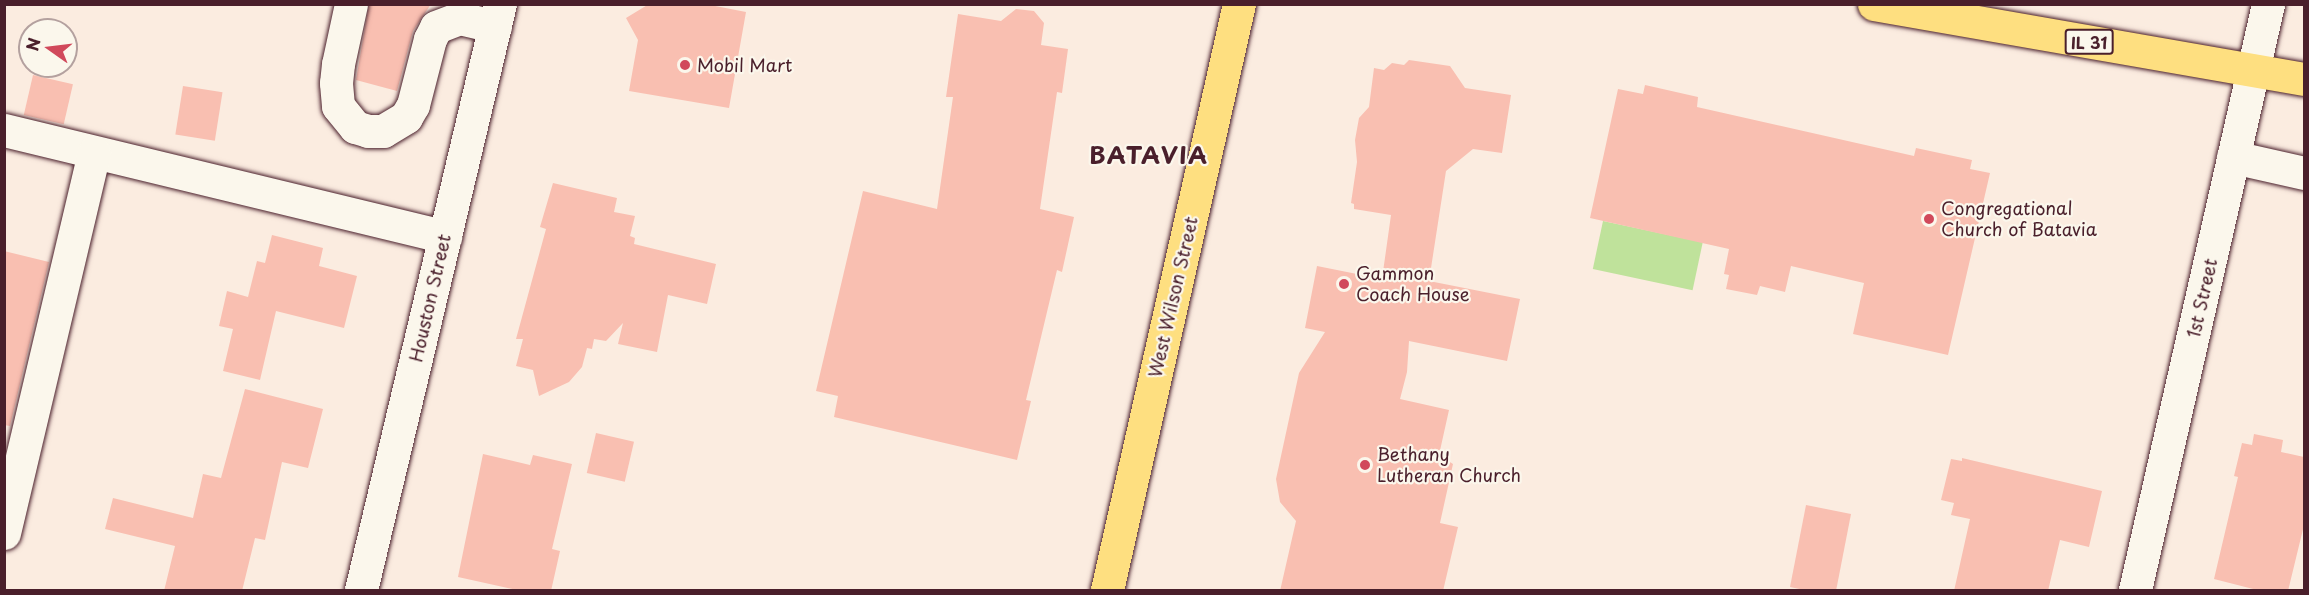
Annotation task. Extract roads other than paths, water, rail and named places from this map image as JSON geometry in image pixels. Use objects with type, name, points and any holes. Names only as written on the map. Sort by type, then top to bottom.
[{"type":"main road","name":"West Wilson Street","points":[[1107,591],[1239,4]]},
{"type":"main road","name":"IL 31","points":[[1874,4],[2304,79]]},
{"type":"street","points":[[351,4],[338,64],[336,83],[338,106],[346,119],[355,127],[368,132],[383,131],[406,117],[413,105],[430,39],[436,27],[459,18],[497,15]]},
{"type":"street","name":"1st Street","points":[[2135,591],[2268,4]]},
{"type":"street","name":"Houston Street","points":[[361,591],[497,15]]},
{"type":"street","points":[[4,130],[445,237]]},
{"type":"street","points":[[4,533],[93,152]]},
{"type":"street","points":[[2234,157],[2304,173]]},
{"type":"place","name":"Mobil Mart","points":[[685,65]]},
{"type":"place","name":"Congregational Church of Batavia","points":[[1929,219]]},
{"type":"place","name":"Gammon Coach House","points":[[1344,284]]},
{"type":"place","name":"Bethany Lutheran Church","points":[[1365,465]]},
{"type":"district","name":"BATAVIA","points":[[1149,155]]}]
